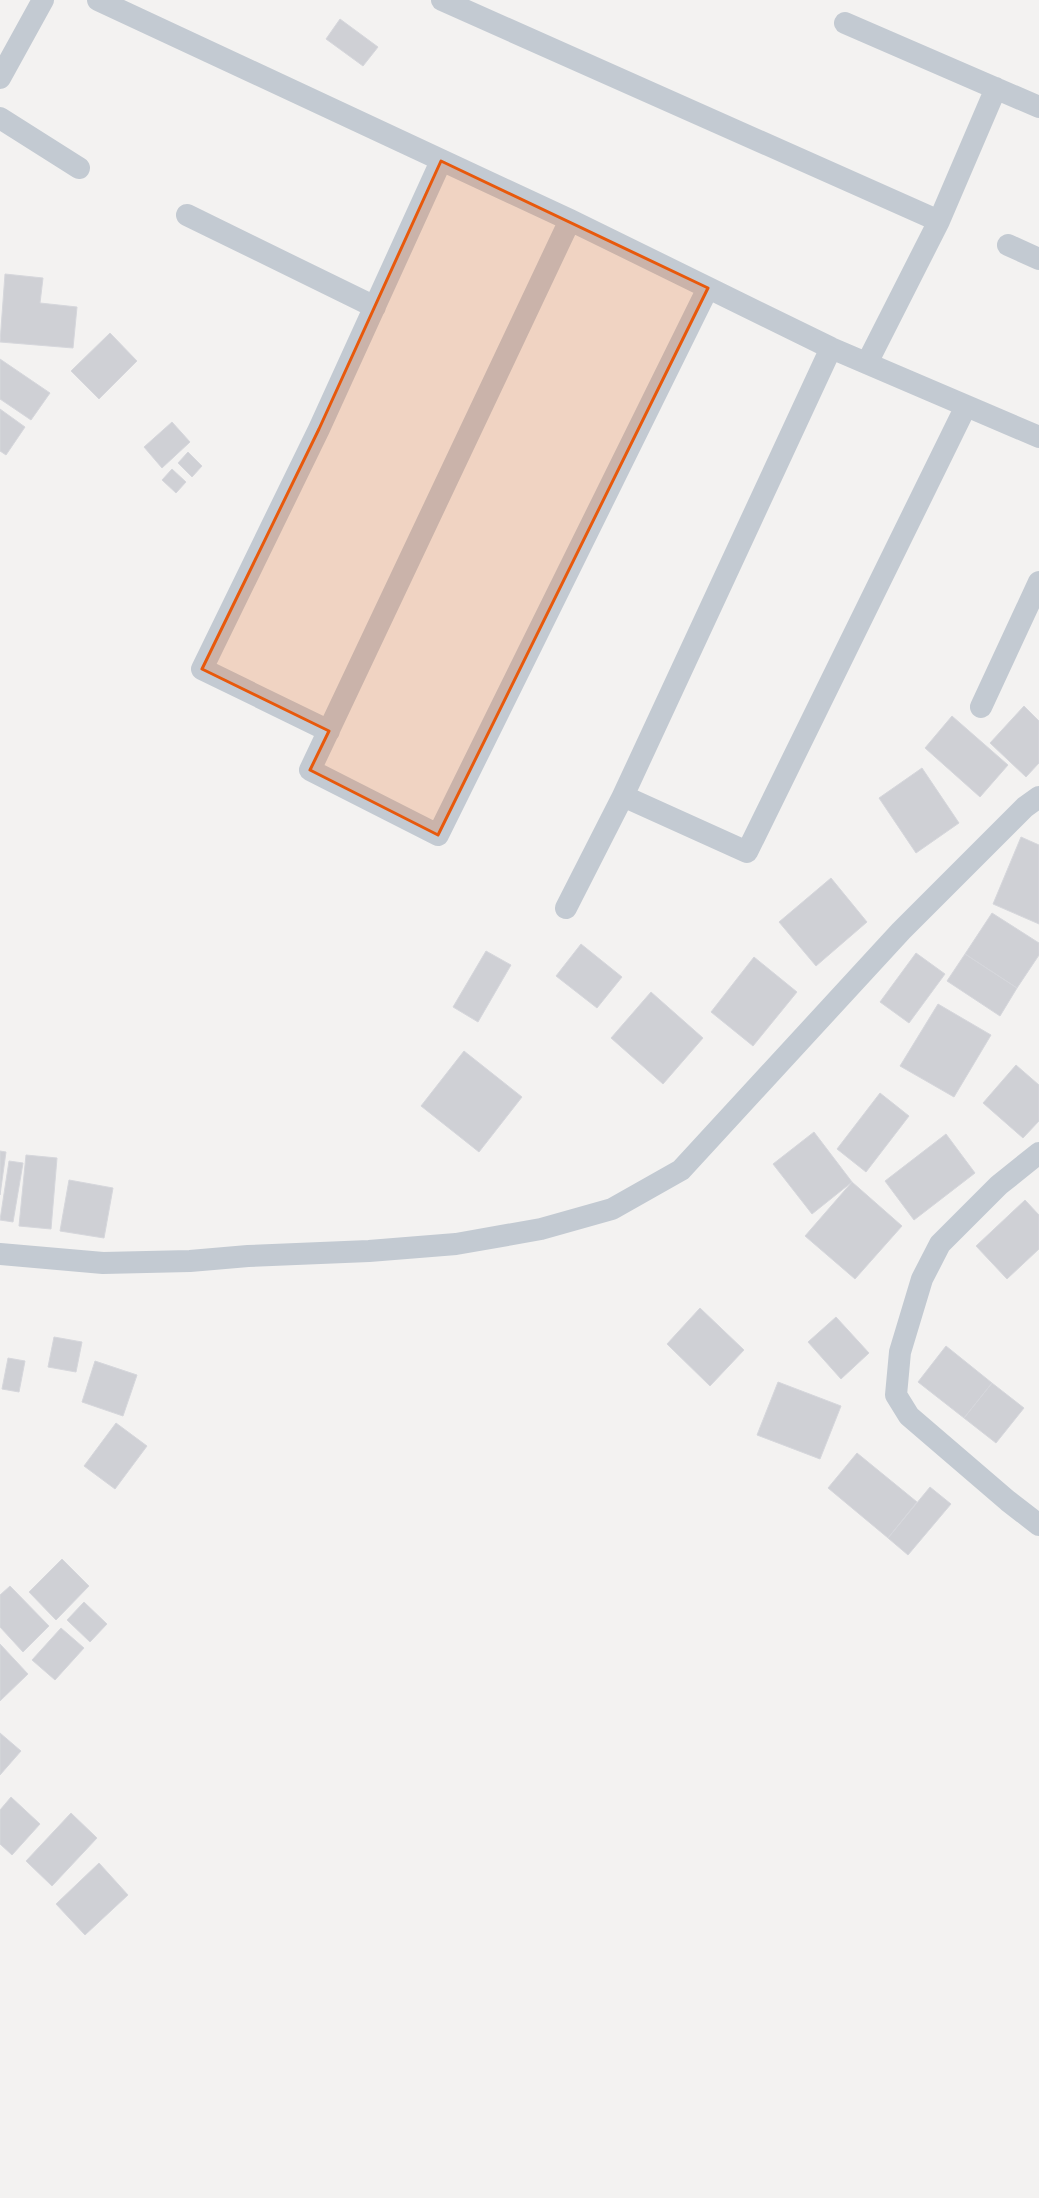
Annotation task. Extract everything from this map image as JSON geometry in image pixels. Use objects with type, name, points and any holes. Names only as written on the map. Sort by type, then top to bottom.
[{"type":"street","points":[[0,78],[44,0]]},
{"type":"street","points":[[98,0],[570,220],[831,348],[1039,437]]},
{"type":"street","points":[[442,0],[938,221]]},
{"type":"street","points":[[845,23],[1039,107]]},
{"type":"street","points":[[867,364],[938,221],[996,88]]},
{"type":"street","points":[[0,118],[79,168]]},
{"type":"street","points":[[329,731],[202,669],[320,429],[374,306],[441,161]]},
{"type":"street","points":[[187,215],[374,306]]},
{"type":"street","points":[[570,220],[310,770],[438,835],[708,288]]},
{"type":"street","points":[[1008,245],[1039,259]]},
{"type":"street","points":[[566,908],[623,796],[831,348]]},
{"type":"street","points":[[623,796],[747,852],[966,406]]},
{"type":"street","points":[[981,707],[1039,582]]},
{"type":"street","points":[[0,1254],[103,1263],[190,1262],[248,1256],[369,1251],[456,1244],[541,1229],[612,1209],[681,1170],[901,930],[1025,807],[1039,796]]},
{"type":"street","points":[[1039,1153],[999,1185],[940,1244],[922,1279],[900,1352],[896,1395],[909,1416],[1008,1502],[1039,1525]]},
{"type":"highlighted area","points":[[441,161],[708,288],[438,835],[310,770],[329,731],[202,669],[319,429]]},
{"type":"building","points":[[340,19],[378,47],[363,66],[326,39]]},
{"type":"building","points":[[5,274],[43,278],[40,303],[77,307],[73,348],[0,342]]},
{"type":"building","points":[[110,333],[137,361],[99,399],[71,371]]},
{"type":"building","points":[[0,359],[50,393],[31,420],[0,399]]},
{"type":"building","points":[[0,409],[25,427],[6,455],[0,451]]},
{"type":"building","points":[[172,422],[190,442],[162,468],[144,447]]},
{"type":"building","points":[[188,452],[202,466],[192,477],[178,463]]},
{"type":"building","points":[[172,469],[186,482],[176,493],[162,480]]},
{"type":"building","points":[[1024,706],[1039,721],[1039,763],[1026,777],[990,743]]},
{"type":"building","points":[[952,716],[1008,765],[980,797],[925,748]]},
{"type":"building","points":[[922,768],[959,823],[916,853],[879,798]]},
{"type":"building","points":[[1021,837],[1039,845],[1039,924],[993,904]]},
{"type":"building","points":[[831,878],[867,922],[816,966],[779,922]]},
{"type":"building","points":[[992,913],[1039,943],[1039,955],[1017,988],[965,954]]},
{"type":"building","points":[[581,944],[622,977],[597,1008],[556,976]]},
{"type":"building","points":[[486,951],[511,965],[478,1022],[453,1007]]},
{"type":"building","points":[[916,953],[945,974],[909,1023],[880,1002]]},
{"type":"building","points":[[965,954],[1017,988],[1000,1016],[947,981]]},
{"type":"building","points":[[754,957],[797,992],[753,1046],[711,1012]]},
{"type":"building","points":[[651,992],[703,1038],[663,1084],[611,1038]]},
{"type":"building","points":[[938,1004],[991,1035],[954,1097],[900,1066]]},
{"type":"building","points":[[464,1051],[522,1097],[479,1152],[421,1106]]},
{"type":"building","points":[[1016,1065],[1039,1085],[1039,1121],[1023,1138],[983,1103]]},
{"type":"building","points":[[880,1093],[909,1116],[866,1172],[837,1149]]},
{"type":"building","points":[[814,1132],[852,1182],[812,1214],[773,1164]]},
{"type":"building","points":[[946,1134],[975,1173],[914,1220],[885,1181]]},
{"type":"building","points":[[0,1151],[6,1152],[0,1195]]},
{"type":"building","points":[[26,1155],[57,1158],[51,1229],[19,1226]]},
{"type":"building","points":[[9,1161],[23,1163],[13,1222],[0,1220]]},
{"type":"building","points":[[69,1180],[113,1188],[104,1238],[60,1231]]},
{"type":"building","points":[[852,1182],[902,1226],[855,1279],[805,1236]]},
{"type":"building","points":[[1025,1200],[1039,1215],[1039,1249],[1007,1279],[976,1246]]},
{"type":"building","points":[[700,1308],[744,1350],[710,1386],[667,1344]]},
{"type":"building","points":[[836,1317],[869,1353],[841,1379],[808,1342]]},
{"type":"building","points":[[54,1337],[82,1342],[76,1372],[48,1367]]},
{"type":"building","points":[[946,1346],[992,1383],[964,1418],[918,1382]]},
{"type":"building","points":[[8,1358],[25,1361],[19,1392],[2,1389]]},
{"type":"building","points":[[95,1361],[137,1375],[123,1416],[82,1402]]},
{"type":"building","points":[[778,1382],[841,1406],[820,1459],[757,1435]]},
{"type":"building","points":[[992,1383],[1024,1408],[996,1443],[964,1418]]},
{"type":"building","points":[[116,1423],[147,1446],[115,1489],[84,1466]]},
{"type":"building","points":[[857,1453],[917,1502],[888,1538],[828,1488]]},
{"type":"building","points":[[930,1487],[951,1504],[908,1555],[888,1538]]},
{"type":"building","points":[[62,1559],[89,1586],[56,1620],[29,1592]]},
{"type":"building","points":[[10,1586],[49,1626],[23,1652],[0,1627],[0,1595]]},
{"type":"building","points":[[84,1602],[107,1624],[90,1642],[67,1620]]},
{"type":"building","points":[[61,1628],[84,1648],[55,1680],[32,1660]]},
{"type":"building","points":[[0,1644],[28,1674],[0,1701]]},
{"type":"building","points":[[0,1733],[21,1751],[0,1775]]},
{"type":"building","points":[[11,1797],[40,1824],[12,1855],[0,1844],[0,1810]]},
{"type":"building","points":[[71,1813],[97,1838],[52,1886],[26,1861]]},
{"type":"building","points":[[99,1863],[128,1895],[85,1935],[56,1904]]}]
